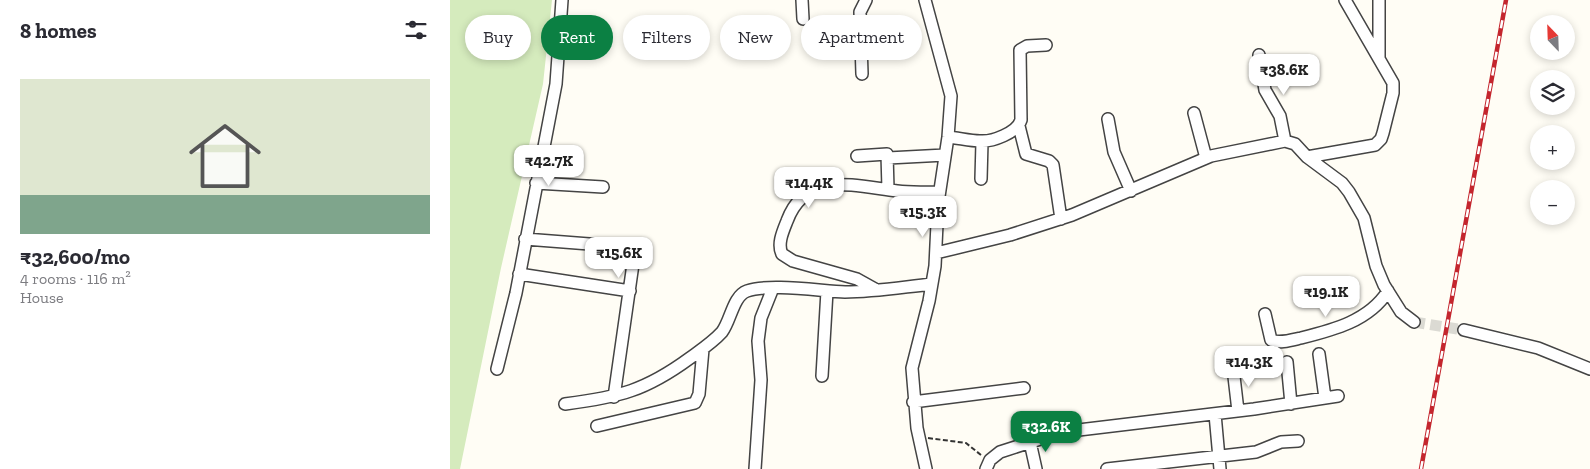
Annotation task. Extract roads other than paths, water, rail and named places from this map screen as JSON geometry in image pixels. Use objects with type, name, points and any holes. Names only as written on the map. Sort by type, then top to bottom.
[{"type":"street","points":[[497,369],[519,274],[556,84],[562,0]]},
{"type":"street","points":[[802,0],[803,15]]},
{"type":"street","points":[[862,74],[860,12],[866,0]]},
{"type":"street","points":[[925,0],[951,96],[948,137],[939,192],[936,252],[932,284],[912,368],[913,402],[918,436],[926,469]]},
{"type":"street","points":[[1307,157],[1372,147],[1379,142],[1394,88],[1391,78],[1346,0]]},
{"type":"street","points":[[1379,0],[1379,57]]},
{"type":"street","points":[[1046,45],[1028,46],[1020,50],[1021,120],[1019,126],[1026,154],[1049,160],[1053,165],[1061,219]]},
{"type":"street","points":[[1259,56],[1265,90],[1280,116],[1285,141]]},
{"type":"street","points":[[1194,113],[1206,158]]},
{"type":"street","points":[[1108,119],[1114,152],[1131,191]]},
{"type":"street","points":[[948,137],[982,142],[995,139],[1019,126]]},
{"type":"street","points":[[936,252],[1010,235],[1061,219],[1206,158],[1285,141],[1295,144],[1307,157],[1342,183],[1357,204],[1364,218],[1376,266],[1388,291],[1404,316],[1414,322]]},
{"type":"street","points":[[981,179],[982,142]]},
{"type":"street","points":[[857,156],[884,153],[888,158],[888,189]]},
{"type":"street","points":[[888,158],[945,155]]},
{"type":"street","points":[[536,183],[603,188]]},
{"type":"street","points":[[875,289],[857,280],[786,258],[782,254],[780,247],[788,217],[805,193],[814,188],[834,185],[939,192]]},
{"type":"street","points":[[525,239],[634,248],[636,257],[614,397]]},
{"type":"street","points":[[519,274],[630,291]]},
{"type":"street","points":[[564,404],[614,397],[632,392],[664,378],[703,349],[726,327],[741,294],[755,289],[827,291],[932,284]]},
{"type":"street","points":[[755,469],[761,380],[758,341],[761,318],[773,288]]},
{"type":"street","points":[[822,376],[827,291]]},
{"type":"street","points":[[1265,314],[1271,340],[1289,340],[1345,325],[1378,304],[1388,291]]},
{"type":"street","points":[[1464,330],[1538,348],[1590,369]]},
{"type":"street","points":[[597,426],[695,403],[699,394],[703,349]]},
{"type":"street","points":[[1319,354],[1325,398]]},
{"type":"street","points":[[1287,362],[1291,404]]},
{"type":"street","points":[[1233,368],[1238,411]]},
{"type":"street","points":[[913,402],[1024,388]]},
{"type":"street","points":[[991,464],[1030,442],[1082,428],[1215,414],[1338,396]]},
{"type":"street","points":[[1215,414],[1220,469]]},
{"type":"street","points":[[1107,469],[1261,451],[1286,441],[1298,441]]},
{"type":"street","points":[[1030,442],[1036,469]]},
{"type":"tunnel","points":[[1414,322],[1464,330]]},
{"type":"railway","points":[[1421,469],[1506,0]]}]
